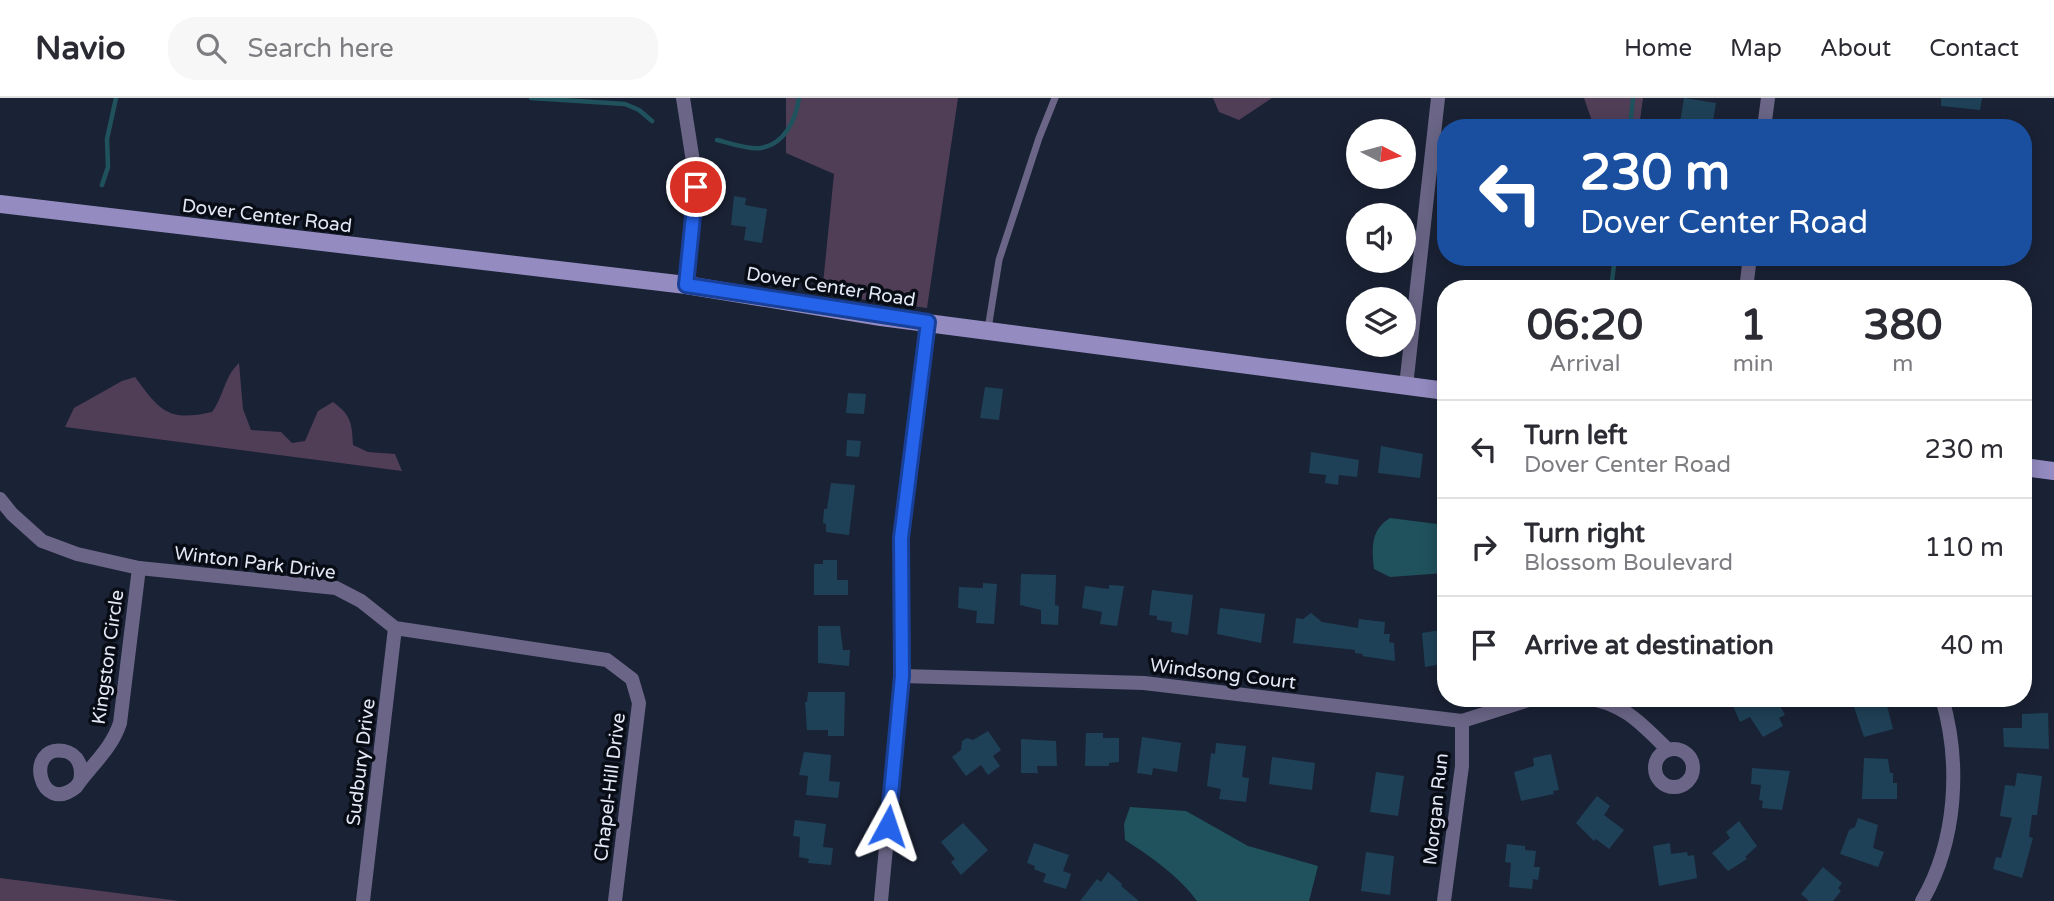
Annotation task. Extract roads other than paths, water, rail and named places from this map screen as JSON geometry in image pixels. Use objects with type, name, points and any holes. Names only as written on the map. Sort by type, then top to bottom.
[{"type":"street","points":[[683,98],[696,187],[686,285]]},
{"type":"street","points":[[1406,386],[1438,98]]},
{"type":"street","points":[[1765,119],[1768,98]]},
{"type":"street","name":"Dover Center Road","points":[[0,204],[686,285],[928,322],[1437,390]]},
{"type":"street","points":[[881,901],[902,676],[901,538],[928,322]]},
{"type":"street","points":[[2032,468],[2054,471]]},
{"type":"street","name":"Winton Park Drive","points":[[0,499],[12,514],[42,541],[77,554],[139,568],[336,588],[361,601],[395,628],[607,660],[632,679]]},
{"type":"street","name":"Kingston Circle","points":[[80,781],[106,752],[120,723],[139,568]]},
{"type":"street","name":"Sudbury Drive","points":[[363,901],[395,628]]},
{"type":"street","name":"Windsong Court","points":[[902,676],[1144,683],[1462,721],[1506,707]]},
{"type":"street","name":"Chapel-Hill Drive","points":[[615,901],[639,704],[632,679]]},
{"type":"street","points":[[1618,707],[1626,710],[1668,750]]},
{"type":"street","points":[[1922,901],[1938,863],[1952,801],[1954,783],[1950,728],[1944,707]]},
{"type":"street","name":"Morgan Run","points":[[1444,901],[1462,766],[1462,721]]},
{"type":"lane","points":[[988,330],[999,260],[1055,98]]},
{"type":"waterway","points":[[102,185],[108,167],[107,139],[116,98]]},
{"type":"waterway","points":[[531,98],[625,104],[639,110],[652,121]]},
{"type":"waterway","points":[[717,140],[750,148],[769,146],[788,129],[799,98]]},
{"type":"waterway","points":[[1631,119],[1633,98]]},
{"type":"waterway","points":[[1612,280],[1614,266]]}]
